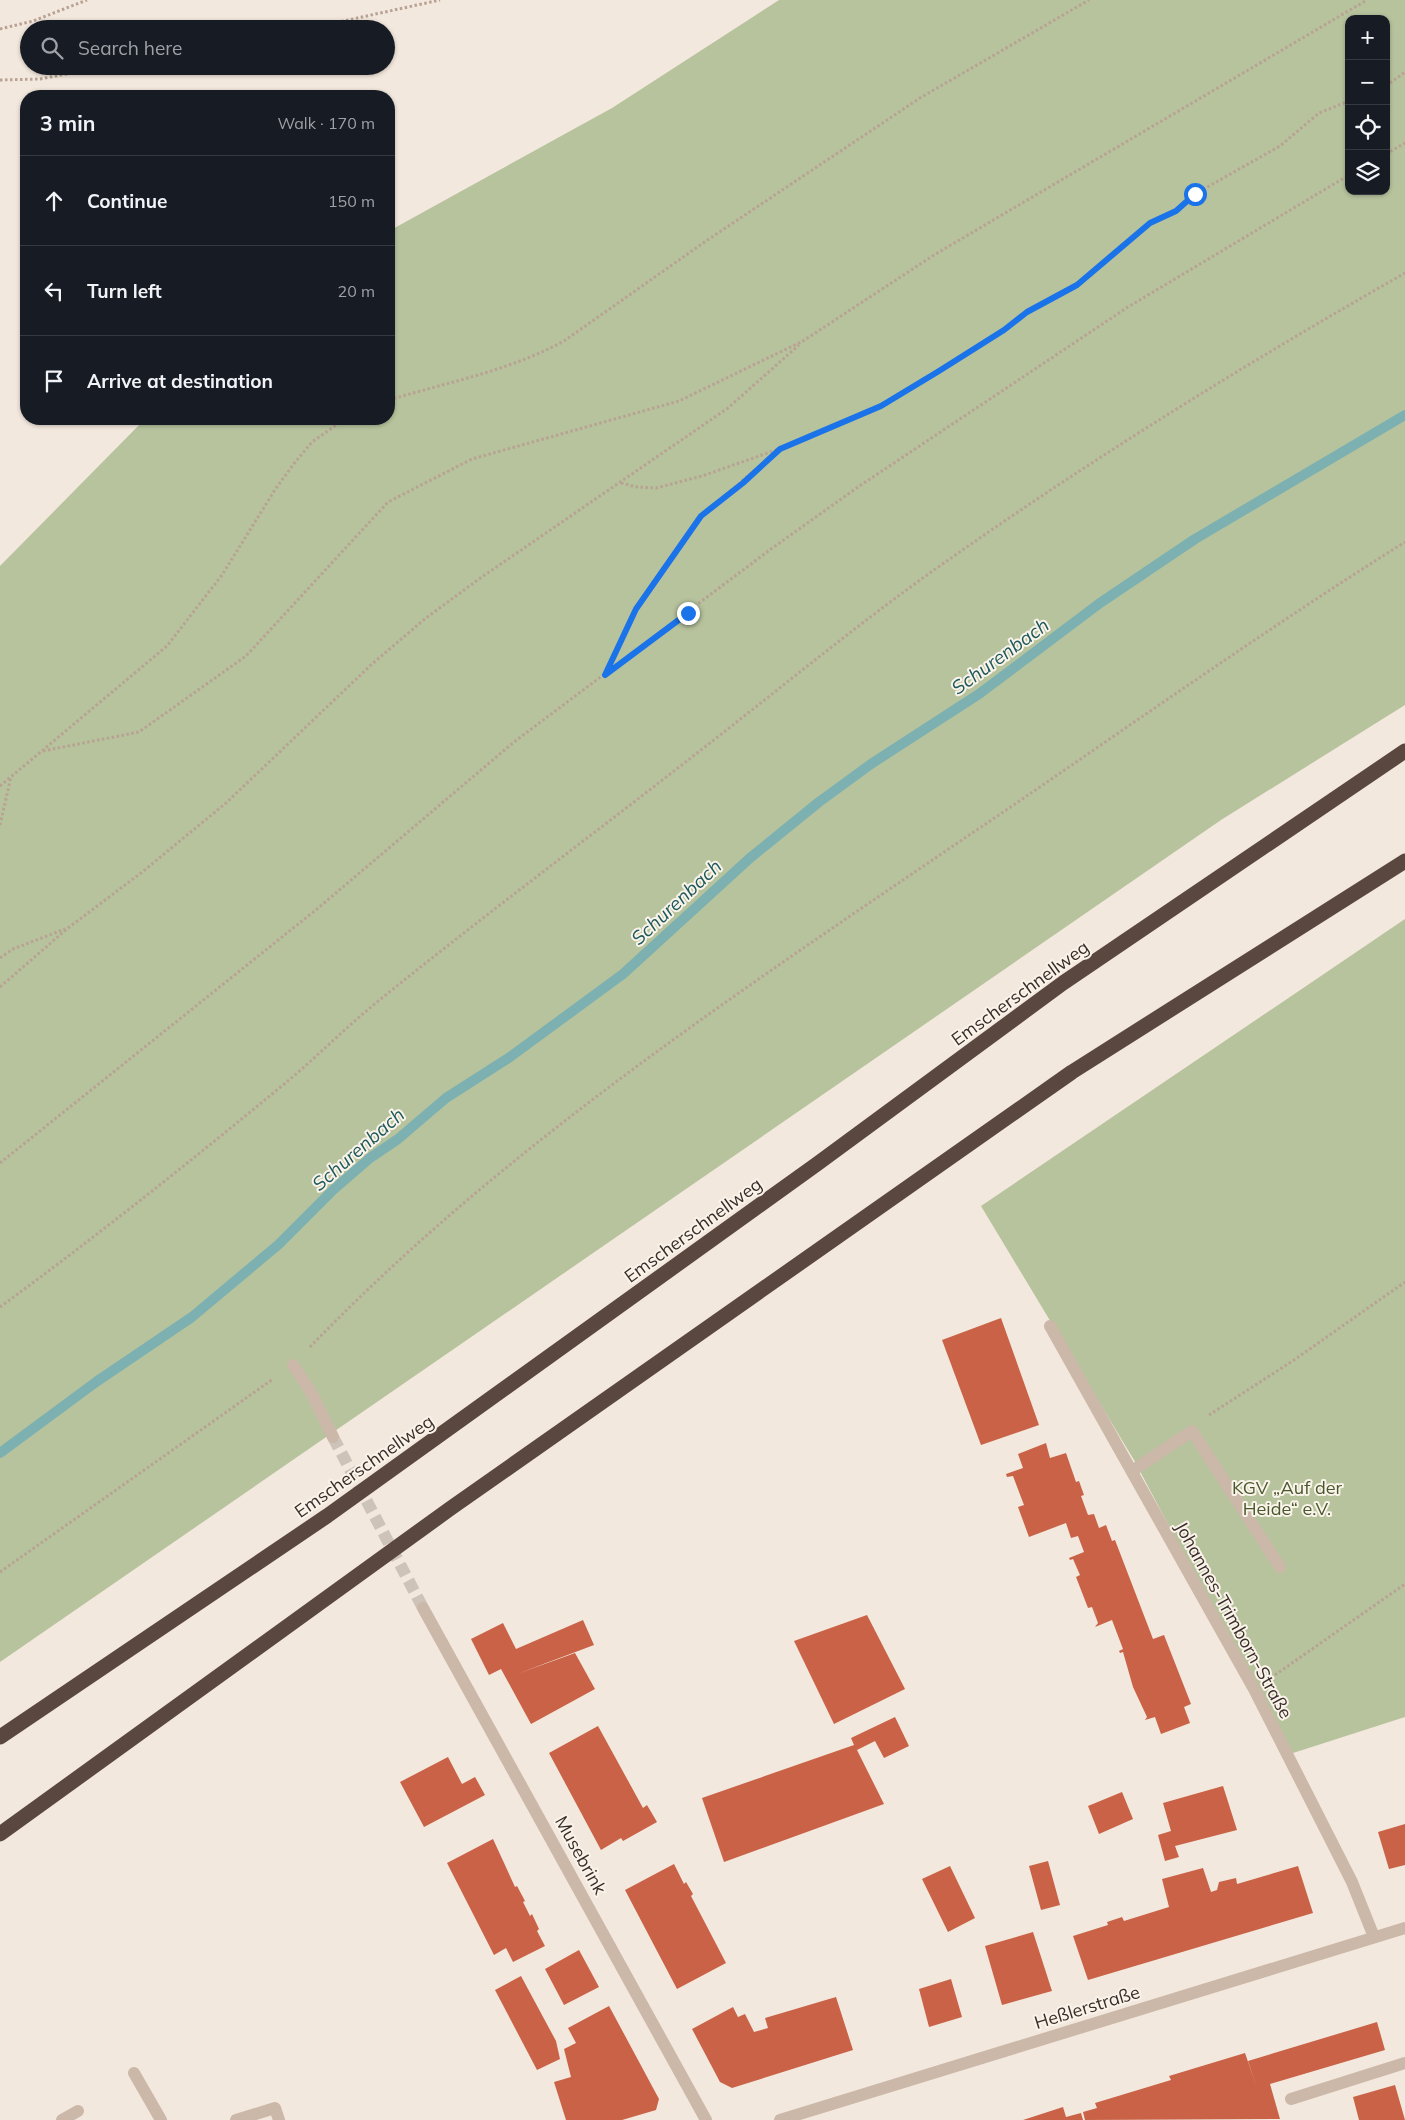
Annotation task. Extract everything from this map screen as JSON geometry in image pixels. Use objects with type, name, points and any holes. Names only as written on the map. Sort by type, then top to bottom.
[{"type":"highway","name":"Emscherschnellweg","points":[[0,1737],[327,1516],[801,1176],[1063,983],[1405,751]]},
{"type":"highway","points":[[0,1834],[443,1514],[1047,1089],[1405,860]]},
{"type":"street","name":"Johannes-Trimborn-Straße","points":[[1050,1326],[1254,1689],[1352,1882],[1374,1937]]},
{"type":"street","points":[[293,1365],[311,1392],[333,1437]]},
{"type":"street","points":[[1132,1472],[1192,1431],[1280,1567]]},
{"type":"street","name":"Musebrink","points":[[424,1608],[706,2120]]},
{"type":"street","name":"Heßlerstraße","points":[[780,2120],[1374,1937],[1404,1931]]},
{"type":"street","points":[[1291,2099],[1405,2063]]},
{"type":"street","points":[[134,2073],[161,2120]]},
{"type":"street","points":[[236,2120],[275,2108],[278,2120]]},
{"type":"street","points":[[62,2120],[78,2111]]},
{"type":"path","points":[[38,20],[87,0]]},
{"type":"path","points":[[349,20],[440,0]]},
{"type":"path","points":[[395,398],[512,365],[543,353],[564,341],[706,242],[920,98],[1089,0]]},
{"type":"path","points":[[43,751],[139,732],[246,656],[388,502],[472,459],[679,401],[803,341],[934,255],[1367,0]]},
{"type":"path","points":[[0,29],[20,25]]},
{"type":"path","points":[[1390,83],[1405,72]]},
{"type":"path","points":[[0,80],[40,79],[61,75]]},
{"type":"path","points":[[620,483],[638,488],[656,488],[676,484],[780,449],[881,406],[1004,330],[1027,312],[1077,285],[1150,223],[1176,211],[1195,194],[1280,146],[1319,113],[1345,103]]},
{"type":"path","points":[[1390,152],[1405,143]]},
{"type":"path","points":[[0,1163],[317,909],[514,742],[771,549],[1128,307],[1345,177]]},
{"type":"path","points":[[0,1307],[116,1218],[284,1084],[377,1002],[456,939],[862,622],[1110,450],[1200,394],[1405,273]]},
{"type":"path","points":[[0,987],[68,928],[141,873],[226,803],[372,664],[426,618],[479,579],[728,408],[803,341]]},
{"type":"path","points":[[0,786],[167,646],[222,575],[296,461],[312,442],[336,425]]},
{"type":"path","points":[[605,675],[636,609],[701,516],[743,483],[780,449]]},
{"type":"path","points":[[0,1572],[217,1421],[293,1365],[359,1296],[457,1209],[567,1119],[753,981],[1304,605],[1405,542]]},
{"type":"path","points":[[0,825],[11,777]]},
{"type":"path","points":[[0,958],[13,950],[68,928]]},
{"type":"path","points":[[1192,1431],[1210,1414],[1294,1360],[1405,1282]]},
{"type":"path","points":[[1254,1689],[1405,1584]]},
{"type":"green space","points":[[779,0],[1405,0],[1405,705],[1221,820],[0,1662],[0,566],[139,425],[395,425],[395,228],[612,108]]},
{"type":"green space","name":"KGV „Auf der Heide“ e.V.","points":[[1405,919],[1405,1717],[1290,1754],[1134,1460],[981,1206]]},
{"type":"building","points":[[1001,1318],[1039,1425],[981,1445],[942,1340]]},
{"type":"building","points":[[1046,1443],[1050,1458],[1066,1453],[1076,1482],[1079,1481],[1084,1495],[1081,1496],[1088,1515],[1094,1514],[1099,1528],[1106,1525],[1112,1541],[1115,1540],[1153,1639],[1164,1635],[1191,1704],[1184,1707],[1190,1723],[1161,1734],[1155,1717],[1145,1720],[1147,1717],[1133,1687],[1123,1652],[1120,1653],[1119,1651],[1123,1649],[1112,1620],[1095,1627],[1098,1623],[1092,1607],[1088,1608],[1076,1577],[1080,1575],[1073,1559],[1070,1560],[1069,1558],[1084,1552],[1078,1536],[1071,1538],[1066,1523],[1029,1537],[1018,1507],[1024,1505],[1013,1476],[1007,1477],[1006,1474],[1023,1468],[1018,1454]]},
{"type":"building","points":[[867,1615],[905,1689],[834,1724],[794,1641]]},
{"type":"building","points":[[583,1620],[594,1645],[517,1674],[575,1653],[595,1689],[531,1724],[501,1669],[489,1675],[471,1639],[503,1623],[516,1649]]},
{"type":"building","points":[[895,1717],[909,1746],[884,1758],[875,1741],[857,1750],[884,1804],[724,1862],[702,1798],[854,1745],[851,1738]]},
{"type":"building","points":[[598,1726],[643,1808],[647,1805],[657,1822],[623,1841],[621,1838],[601,1850],[549,1753]]},
{"type":"building","points":[[448,1757],[462,1784],[475,1777],[485,1795],[424,1827],[400,1782]]},
{"type":"building","points":[[1223,1786],[1237,1830],[1175,1846],[1179,1857],[1165,1861],[1158,1835],[1171,1831],[1163,1803]]},
{"type":"building","points":[[1122,1792],[1133,1819],[1099,1834],[1088,1806]]},
{"type":"building","points":[[1405,1824],[1405,1865],[1389,1869],[1378,1832]]},
{"type":"building","points":[[493,1839],[515,1887],[517,1886],[525,1901],[523,1902],[530,1916],[532,1914],[539,1929],[537,1931],[545,1946],[513,1962],[506,1948],[494,1955],[447,1863]]},
{"type":"building","points":[[1048,1861],[1060,1905],[1041,1910],[1029,1866]]},
{"type":"building","points":[[674,1864],[684,1884],[686,1882],[693,1894],[691,1896],[726,1963],[677,1989],[625,1890]]},
{"type":"building","points":[[950,1866],[975,1918],[948,1932],[922,1879]]},
{"type":"building","points":[[1298,1866],[1313,1913],[1088,1980],[1073,1936],[1108,1925],[1107,1922],[1122,1917],[1124,1921],[1169,1907],[1162,1879],[1203,1868],[1211,1892],[1217,1890],[1219,1882],[1236,1878],[1237,1884]]},
{"type":"building","points":[[1033,1932],[1052,1991],[1002,2005],[985,1946]]},
{"type":"building","points":[[579,1950],[599,1987],[564,2005],[545,1969]]},
{"type":"building","points":[[521,1976],[556,2041],[560,2059],[537,2070],[495,1990]]},
{"type":"building","points":[[951,1979],[962,2017],[929,2027],[919,1989]]},
{"type":"building","points":[[836,1997],[853,2050],[732,2088],[720,2082],[692,2029],[733,2007],[738,2017],[745,2014],[754,2032],[768,2028],[765,2018]]},
{"type":"building","points":[[609,2006],[659,2099],[656,2110],[622,2120],[566,2120],[554,2082],[571,2077],[564,2049],[576,2043],[568,2028]]},
{"type":"building","points":[[1377,2022],[1385,2050],[1270,2084],[1280,2119],[1085,2120],[1083,2112],[1097,2108],[1095,2103],[1171,2080],[1169,2076],[1245,2053],[1257,2088],[1248,2061]]},
{"type":"building","points":[[1395,2085],[1405,2120],[1359,2120],[1353,2097]]},
{"type":"building","points":[[1063,2107],[1066,2117],[1081,2113],[1083,2120],[1023,2120]]},
{"type":"waterway","name":"Schurenbach","points":[[0,1453],[96,1382],[192,1317],[278,1245],[333,1190],[370,1158],[398,1139],[446,1098],[510,1057],[623,974],[750,858],[819,802],[871,764],[979,694],[1100,603],[1195,539],[1405,415]]},
{"type":"tunnel","points":[[333,1437],[423,1608]]},
{"type":"route","points":[[688,613],[605,675],[636,609],[701,516],[743,483],[780,449],[881,406],[939,371],[1004,330],[1027,312],[1077,285],[1150,223],[1176,211],[1195,194]]}]
